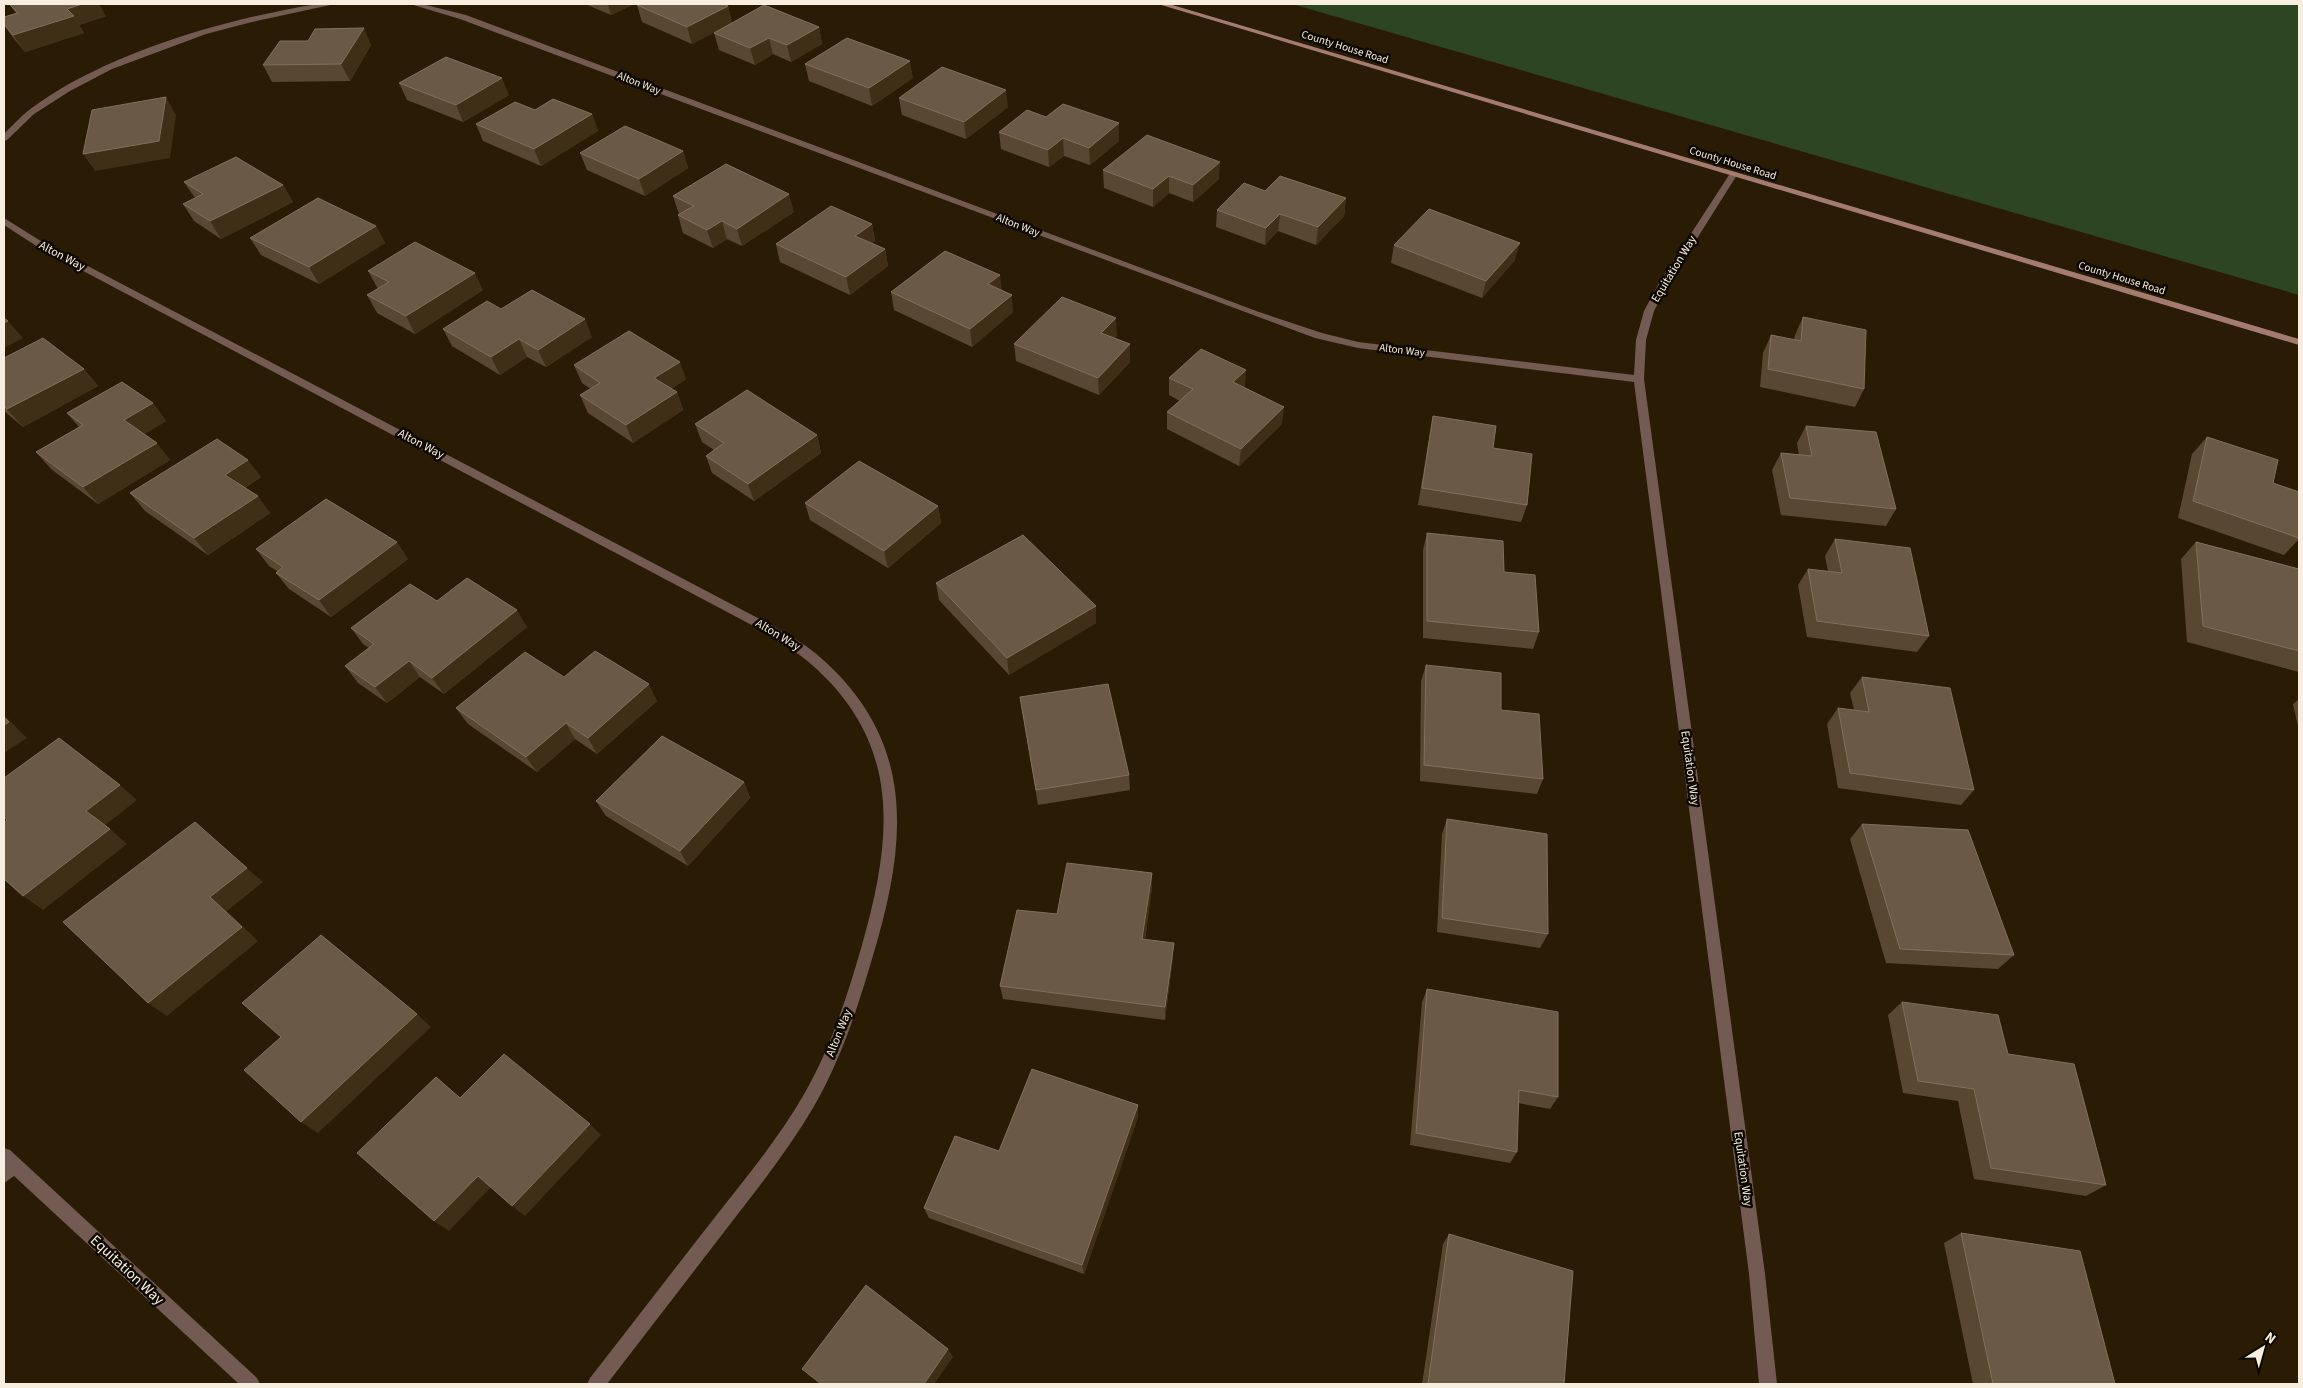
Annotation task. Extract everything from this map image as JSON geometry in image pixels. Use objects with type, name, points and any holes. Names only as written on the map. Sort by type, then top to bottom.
[{"type":"street","points":[[4,138],[31,112],[73,86],[122,62],[250,20],[288,10],[331,4]]},
{"type":"street","name":"Alton Way","points":[[414,4],[448,11],[473,20],[1319,336],[1358,345],[1639,379]]},
{"type":"street","name":"County House Road","points":[[1162,4],[2299,342]]},
{"type":"street","name":"Equitation Way","points":[[1733,174],[1649,310],[1641,340],[1639,379],[1756,1264],[1768,1384]]},
{"type":"street","name":"Alton Way","points":[[4,221],[41,245],[769,629],[808,653],[832,676],[862,713],[882,754],[891,788],[894,821],[882,904],[857,986],[830,1057],[809,1100],[776,1150],[596,1384]]},
{"type":"street","name":"Equitation Way","points":[[7,1166],[251,1384]]},
{"type":"green space","points":[[1292,4],[2299,4],[2299,295]]},
{"type":"building","points":[[82,4],[67,9],[74,16],[13,35],[4,24],[4,17],[18,13],[10,5]]},
{"type":"building","points":[[722,4],[728,6],[687,27],[637,5]]},
{"type":"building","points":[[764,5],[819,27],[787,45],[769,38],[750,48],[714,33]]},
{"type":"building","points":[[364,28],[341,64],[263,65],[280,41],[308,41],[315,29]]},
{"type":"building","points":[[847,38],[910,61],[869,88],[805,64]]},
{"type":"building","points":[[446,57],[502,78],[456,105],[399,83]]},
{"type":"building","points":[[942,67],[1006,90],[964,122],[899,98]]},
{"type":"building","points":[[166,97],[159,141],[83,154],[92,110]]},
{"type":"building","points":[[553,99],[592,114],[534,149],[476,124],[515,102],[535,110]]},
{"type":"building","points":[[1063,104],[1119,123],[1089,148],[1063,138],[1048,150],[999,132],[1027,110],[1046,117]]},
{"type":"building","points":[[625,126],[683,151],[639,179],[580,153]]},
{"type":"building","points":[[1147,135],[1220,162],[1193,185],[1169,176],[1153,189],[1103,170]]},
{"type":"building","points":[[236,157],[283,185],[210,221],[183,204],[203,194],[184,182]]},
{"type":"building","points":[[726,164],[789,194],[737,229],[722,221],[707,230],[678,215],[694,206],[673,196]]},
{"type":"building","points":[[1280,176],[1346,198],[1318,227],[1280,214],[1266,228],[1217,210],[1244,183],[1265,191]]},
{"type":"building","points":[[318,198],[376,226],[309,267],[250,238]]},
{"type":"building","points":[[831,206],[872,224],[855,236],[885,249],[846,277],[776,244]]},
{"type":"building","points":[[1429,209],[1520,243],[1486,281],[1394,245]]},
{"type":"building","points":[[415,242],[475,273],[406,316],[367,295],[389,282],[368,271]]},
{"type":"building","points":[[945,251],[1000,275],[988,284],[1012,295],[970,329],[891,292]]},
{"type":"building","points":[[532,290],[585,319],[538,350],[519,339],[491,357],[443,329],[487,301],[501,309]]},
{"type":"building","points":[[1062,297],[1116,318],[1101,333],[1130,344],[1098,378],[1014,344]]},
{"type":"building","points":[[1803,317],[1866,330],[1864,389],[1768,369],[1771,335],[1801,341]]},
{"type":"building","points":[[629,331],[680,362],[654,378],[677,392],[626,425],[580,395],[600,383],[574,365]]},
{"type":"building","points":[[43,338],[84,369],[7,409],[4,406],[4,358]]},
{"type":"building","points":[[1201,349],[1246,370],[1233,382],[1284,407],[1241,449],[1167,412],[1193,389],[1169,378]]},
{"type":"building","points":[[122,382],[153,403],[124,420],[157,443],[83,487],[36,452],[83,425],[67,413]]},
{"type":"building","points":[[747,390],[817,435],[748,484],[706,456],[724,443],[695,424]]},
{"type":"building","points":[[1433,416],[1496,426],[1493,448],[1532,454],[1527,505],[1422,488]]},
{"type":"building","points":[[1806,426],[1876,432],[1896,509],[1790,498],[1781,453],[1812,456]]},
{"type":"building","points":[[2207,437],[2278,460],[2273,483],[2299,492],[2299,538],[2193,501]]},
{"type":"building","points":[[217,439],[248,460],[225,475],[258,496],[194,538],[130,493]]},
{"type":"building","points":[[859,461],[938,506],[884,551],[805,503]]},
{"type":"building","points":[[326,499],[397,542],[319,600],[276,573],[283,567],[256,549]]},
{"type":"building","points":[[1427,533],[1503,541],[1504,572],[1535,575],[1539,632],[1427,621]]},
{"type":"building","points":[[1023,535],[1096,606],[1007,658],[936,583]]},
{"type":"building","points":[[1835,539],[1910,548],[1929,636],[1817,621],[1808,569],[1842,573]]},
{"type":"building","points":[[2196,542],[2299,569],[2299,651],[2203,626]]},
{"type":"building","points":[[467,578],[517,610],[432,678],[409,661],[375,687],[345,666],[374,644],[351,628],[410,584],[437,601]]},
{"type":"building","points":[[595,651],[649,684],[588,738],[566,723],[526,757],[456,708],[525,652],[564,677]]},
{"type":"building","points":[[1426,665],[1501,673],[1501,710],[1539,714],[1543,779],[1424,765]]},
{"type":"building","points":[[1862,677],[1950,688],[1974,790],[1850,773],[1838,708],[1869,712]]},
{"type":"building","points":[[1108,684],[1129,775],[1036,790],[1020,697]]},
{"type":"building","points":[[4,717],[9,722],[4,725]]},
{"type":"building","points":[[662,736],[744,782],[680,851],[596,801]]},
{"type":"building","points":[[59,738],[120,785],[86,811],[110,829],[23,896],[4,879],[4,822],[7,820],[4,817],[4,778]]},
{"type":"building","points":[[1447,819],[1547,834],[1548,934],[1442,918]]},
{"type":"building","points":[[195,822],[247,868],[210,897],[242,927],[148,1003],[63,922]]},
{"type":"building","points":[[1862,824],[1968,830],[2014,955],[1900,949]]},
{"type":"building","points":[[1067,863],[1152,873],[1142,939],[1174,943],[1165,1007],[1000,986],[1017,910],[1057,914]]},
{"type":"building","points":[[321,935],[417,1014],[301,1122],[244,1070],[281,1037],[242,1003]]},
{"type":"building","points":[[1427,989],[1558,1012],[1558,1097],[1519,1090],[1517,1152],[1416,1133]]},
{"type":"building","points":[[1902,1002],[1998,1015],[2008,1054],[2074,1064],[2106,1185],[1991,1168],[1974,1089],[1918,1081]]},
{"type":"building","points":[[504,1054],[590,1124],[512,1206],[478,1176],[434,1221],[357,1153],[436,1077],[460,1098]]},
{"type":"building","points":[[1032,1069],[1138,1105],[1082,1265],[924,1208],[955,1136],[999,1151]]},
{"type":"building","points":[[1961,1233],[2080,1251],[2115,1384],[1993,1384]]},
{"type":"building","points":[[1449,1234],[1573,1271],[1564,1384],[1428,1384]]},
{"type":"building","points":[[866,1285],[948,1349],[924,1384],[821,1384],[802,1369]]}]
